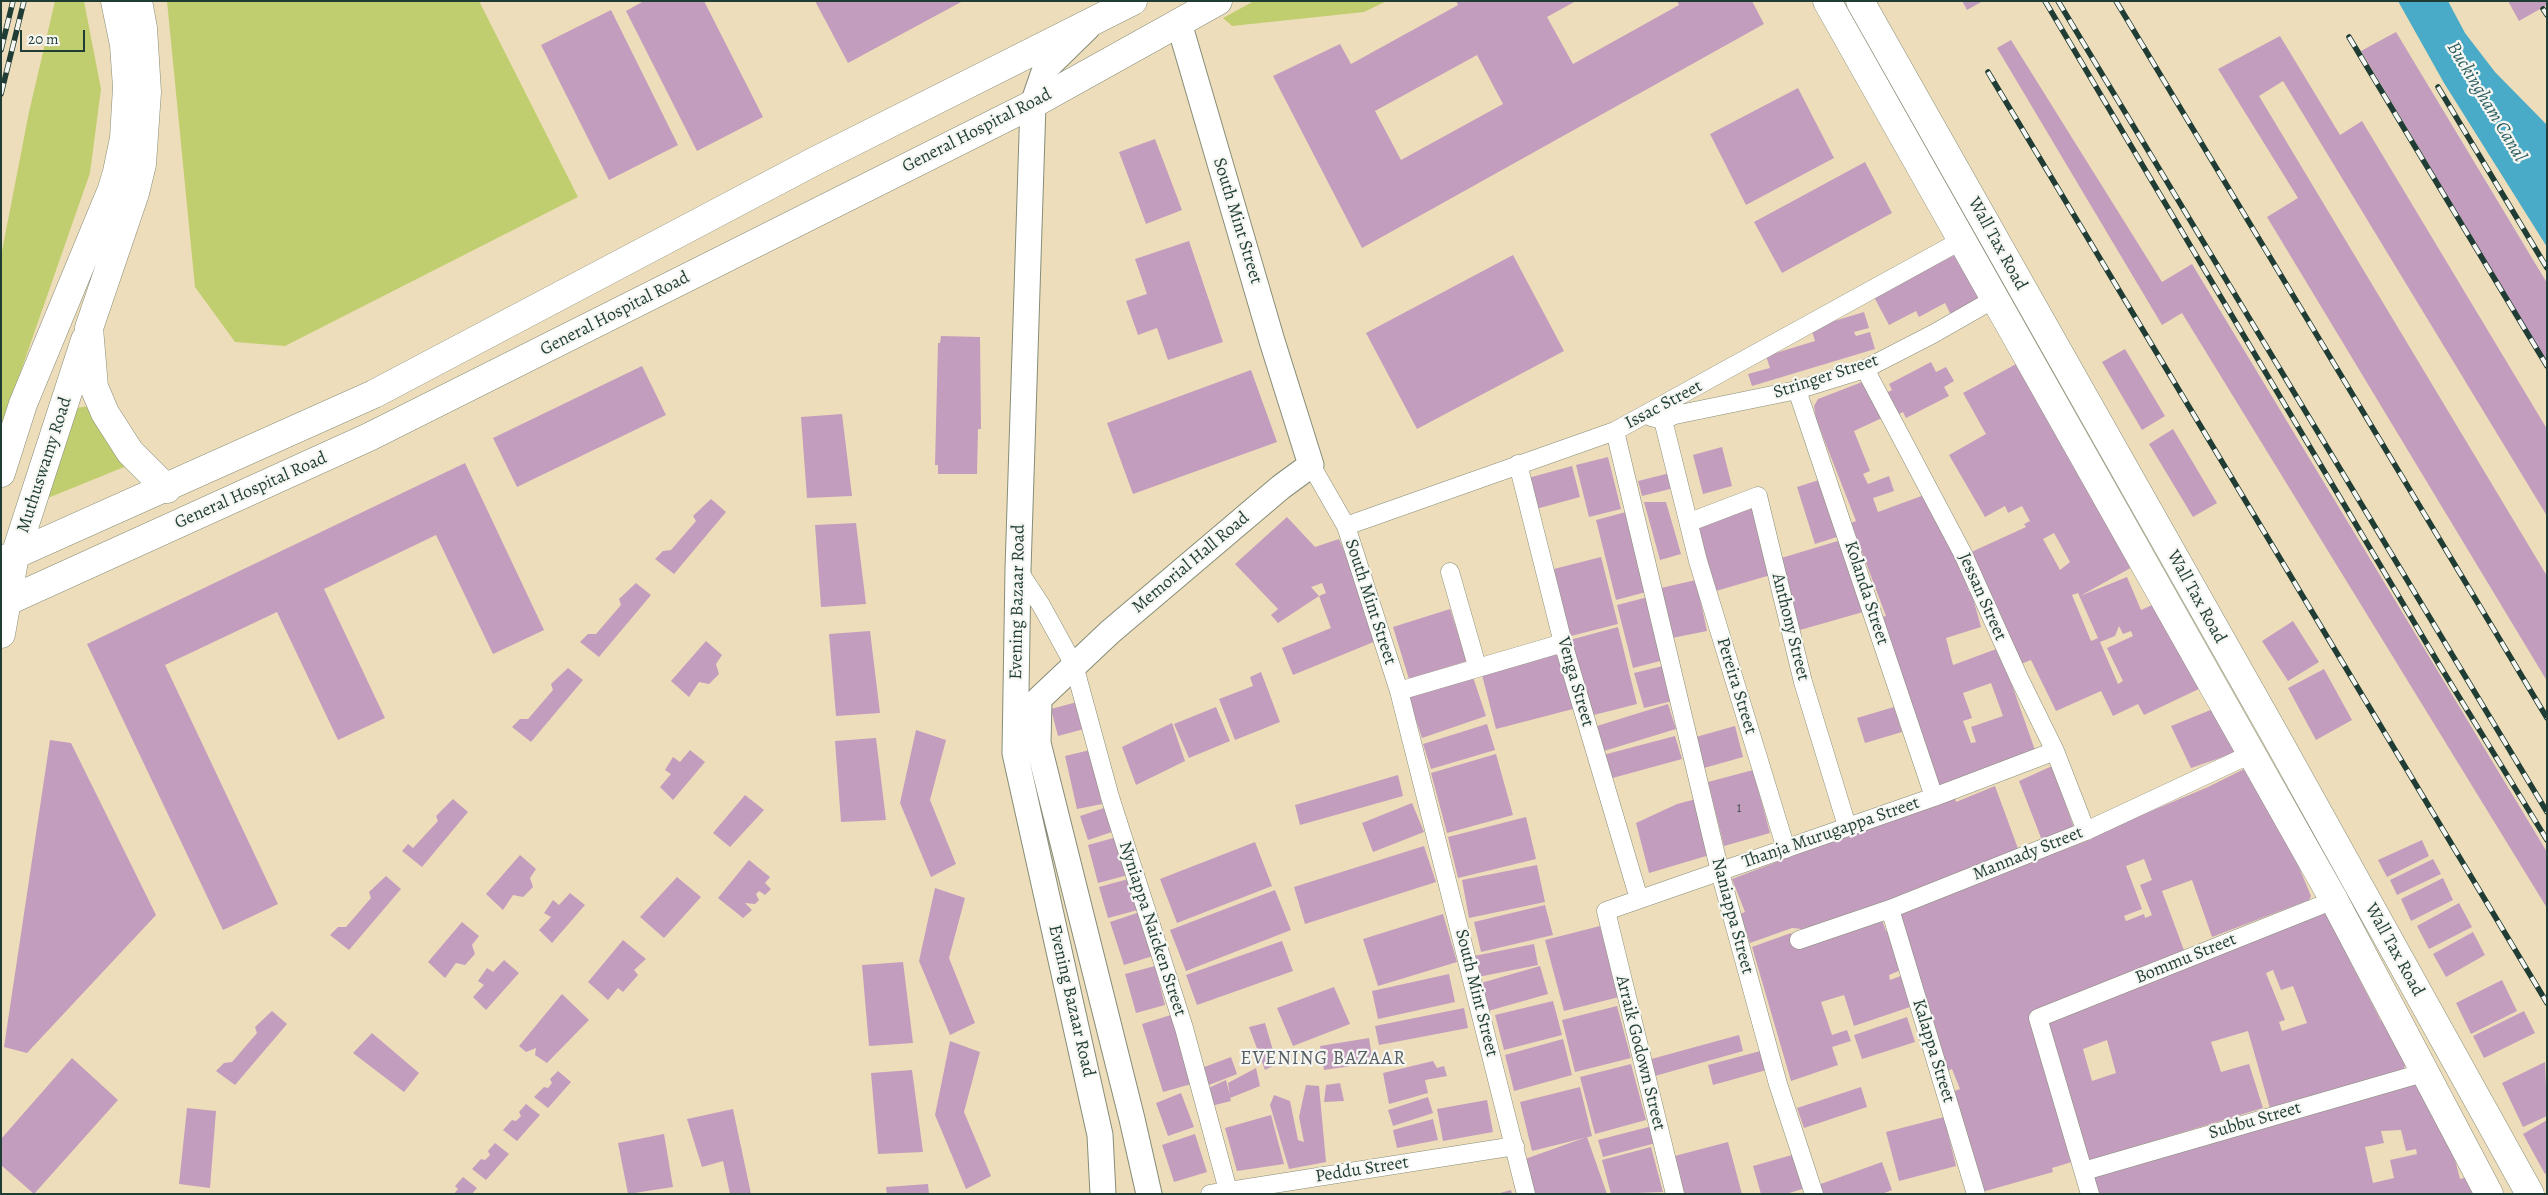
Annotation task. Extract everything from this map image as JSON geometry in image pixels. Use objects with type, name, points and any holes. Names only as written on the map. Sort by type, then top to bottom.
[{"type":"main road","points":[[106,238],[127,109],[126,63],[115,1]]},
{"type":"main road","points":[[1,473],[23,404],[106,238],[140,175],[147,120],[145,62],[138,1]]},
{"type":"main road","name":"General Hospital Road","points":[[8,558],[374,394],[815,162],[1133,1]]},
{"type":"main road","name":"General Hospital Road","points":[[4,599],[369,437],[1033,104],[1218,1]]},
{"type":"main road","name":"Wall Tax Road","points":[[1827,1],[2334,900],[2489,1194]]},
{"type":"main road","name":"Wall Tax Road","points":[[1860,1],[2279,744],[2530,1194]]},
{"type":"main road","name":"Evening Bazaar Road","points":[[1092,23],[1045,69],[1033,104],[1018,569],[1015,753],[1100,1135],[1103,1194]]},
{"type":"main road","name":"South Mint Street","points":[[1179,23],[1267,322],[1312,465]]},
{"type":"main road","name":"Muthuswamy Road","points":[[1,634],[8,558],[89,328],[106,238]]},
{"type":"main road","name":"Muthuswamy Road","points":[[89,328],[94,387],[105,413],[130,452],[167,488]]},
{"type":"main road","name":"Memorial Hall Road","points":[[1039,699],[1074,665],[1282,486],[1312,465]]},
{"type":"main road","name":"Evening Bazaar Road","points":[[1039,699],[1038,744],[1148,1194]]},
{"type":"main road","points":[[1075,1020],[1105,1012]]},
{"type":"street","name":"Issac Street","points":[[1346,526],[1518,464],[1615,432],[1962,240]]},
{"type":"street","name":"Stringer Street","points":[[1643,416],[1663,420],[1675,415],[1797,390],[1865,369],[1996,298]]},
{"type":"street","name":"Jessan Street","points":[[1865,369],[1963,554],[2018,678],[2055,751],[2086,831]]},
{"type":"street","name":"Kolanda Street","points":[[1797,390],[1934,797]]},
{"type":"street","name":"Pereira Street","points":[[1663,420],[1698,560],[1786,849]]},
{"type":"street","name":"Naniappa Street","points":[[1615,432],[1720,872],[1778,1084],[1814,1194]]},
{"type":"street","name":"Venga Street","points":[[1518,464],[1563,643],[1639,899]]},
{"type":"street","name":"South Mint Street","points":[[1312,465],[1346,526],[1399,691],[1526,1194]]},
{"type":"street","name":"Anthony Street","points":[[1690,522],[1758,496],[1803,682],[1847,826]]},
{"type":"street","points":[[1018,569],[1041,605],[1074,665]]},
{"type":"street","points":[[1450,572],[1477,666]]},
{"type":"street","points":[[1399,691],[1477,666],[1563,643]]},
{"type":"street","name":"Nyniappa Naicken Street","points":[[1074,665],[1110,797],[1184,1028],[1229,1192]]},
{"type":"street","name":"Thanja Murugappa Street","points":[[1606,911],[1934,797],[2055,751]]},
{"type":"street","name":"Mannady Street","points":[[1799,940],[1890,908],[2086,831],[2251,754]]},
{"type":"street","name":"Bommu Street","points":[[2084,1171],[2038,1018],[2334,900]]},
{"type":"street","name":"Kalappa Street","points":[[1890,908],[1976,1194]]},
{"type":"street","name":"Arraik Godown Street","points":[[1606,911],[1675,1194]]},
{"type":"street","name":"Subbu Street","points":[[2084,1171],[2426,1072]]},
{"type":"street","name":"Peddu Street","points":[[1210,1194],[1515,1146]]},
{"type":"street","points":[[2084,1171],[2090,1194]]},
{"type":"green space","points":[[55,1],[84,1],[101,89],[90,173],[1,428],[1,256],[29,112]]},
{"type":"green space","points":[[167,1],[479,1],[578,197],[285,346],[235,342],[195,287]]},
{"type":"green space","points":[[1254,1],[1387,1],[1364,12],[1232,26],[1223,18]]},
{"type":"green space","points":[[90,406],[134,463],[48,498],[76,408]]},
{"type":"water","name":"Buckingham Canal","points":[[2398,1],[2448,1],[2465,33],[2495,72],[2547,125],[2547,247],[2444,83]]},
{"type":"building","points":[[644,1],[704,1],[763,117],[697,151],[626,11]]},
{"type":"building","points":[[815,1],[963,1],[848,63]]},
{"type":"building","points":[[1456,1],[1576,1],[1547,17],[1573,64],[1679,5],[1677,1],[1752,1],[1764,24],[1362,248],[1273,76],[1340,44],[1351,64],[1458,5]],"holes":[[[1477,55],[1503,104],[1401,160],[1375,111]]]},
{"type":"building","points":[[1962,1],[1983,1],[1967,10]]},
{"type":"building","points":[[2508,1],[2547,1],[2547,5],[2519,21]]},
{"type":"building","points":[[611,10],[678,145],[609,180],[541,45]]},
{"type":"building","points":[[2396,32],[2547,283],[2547,362],[2361,51]]},
{"type":"building","points":[[2280,36],[2340,135],[2362,121],[2547,429],[2547,516],[2283,81],[2259,96],[2547,576],[2547,681],[2267,217],[2298,198],[2218,69]]},
{"type":"building","points":[[2011,40],[2162,282],[2192,264],[2547,852],[2547,908],[2182,313],[2162,325],[1997,48]]},
{"type":"building","points":[[1798,88],[1834,158],[1746,205],[1710,134]]},
{"type":"building","points":[[1155,139],[1182,210],[1146,224],[1119,152]]},
{"type":"building","points":[[1865,162],[1892,213],[1782,273],[1754,222]]},
{"type":"building","points":[[1189,241],[1223,342],[1168,360],[1157,328],[1138,335],[1126,301],[1147,294],[1135,259]]},
{"type":"building","points":[[1964,250],[1989,298],[1952,317],[1945,303],[1919,317],[1916,311],[1889,325],[1874,297]]},
{"type":"building","points":[[1513,255],[1564,351],[1417,429],[1366,333]]},
{"type":"building","points":[[1864,312],[1869,328],[1854,332],[1856,336],[1870,332],[1875,349],[1752,386],[1748,374],[1770,368],[1766,356],[1815,341],[1811,328]]},
{"type":"building","points":[[941,336],[980,337],[981,429],[978,429],[977,474],[938,474],[938,465],[935,465],[938,343],[940,343]]},
{"type":"building","points":[[2125,349],[2165,416],[2142,430],[2102,362]]},
{"type":"building","points":[[1931,362],[1936,372],[1946,367],[1954,381],[1944,387],[1949,396],[1906,418],[1903,412],[1893,417],[1882,395],[1892,390],[1889,384]]},
{"type":"building","points":[[2018,363],[2136,565],[2080,596],[2127,577],[2141,610],[2159,602],[2203,687],[2144,715],[2138,704],[2113,716],[2101,691],[2056,711],[2031,660],[2016,666],[1967,554],[2026,527],[2024,524],[2030,521],[2022,506],[2008,513],[2005,506],[1985,517],[1949,455],[1986,434],[1963,393]],"holes":[[[2054,533],[2070,562],[2060,570],[2043,539]],[[2078,593],[2098,638],[2091,641],[2072,595]],[[2119,626],[2123,634],[2131,631],[2133,636],[2107,648],[2123,681],[2118,684],[2100,642],[2115,636]]]},
{"type":"building","points":[[642,366],[666,415],[517,487],[493,438]]},
{"type":"building","points":[[1251,370],[1277,442],[1133,494],[1107,423]]},
{"type":"building","points":[[1862,382],[1882,418],[1854,431],[1870,471],[1863,474],[1868,484],[1889,476],[1894,491],[1873,498],[1878,512],[1927,494],[1963,571],[1981,627],[1946,638],[1953,665],[1999,648],[2036,753],[1937,786],[1882,617],[1886,616],[1851,523],[1856,521],[1816,419],[1814,406],[1818,399]],"holes":[[[1991,683],[2003,716],[1971,727],[1976,742],[1971,743],[1963,721],[1972,718],[1963,693]]]},
{"type":"building","points":[[842,414],[852,496],[807,498],[801,417]]},
{"type":"building","points":[[2173,429],[2217,503],[2193,517],[2149,444]]},
{"type":"building","points":[[1722,447],[1732,486],[1703,494],[1693,455]]},
{"type":"building","points":[[1608,457],[1621,509],[1589,517],[1576,465]]},
{"type":"building","points":[[465,463],[544,630],[493,654],[436,535],[324,589],[385,718],[338,740],[277,612],[165,665],[278,904],[223,930],[87,644]]},
{"type":"building","points":[[1572,466],[1580,497],[1536,509],[1528,478]]},
{"type":"building","points":[[1670,473],[1674,488],[1642,496],[1638,481]]},
{"type":"building","points":[[1822,479],[1840,536],[1815,544],[1797,487]]},
{"type":"building","points":[[711,499],[726,512],[674,574],[655,559],[663,551],[671,550],[696,521],[693,516]]},
{"type":"building","points":[[1644,502],[1666,502],[1681,554],[1660,560]]},
{"type":"building","points":[[1754,508],[1774,574],[1716,591],[1696,526]]},
{"type":"building","points":[[1626,512],[1646,592],[1616,600],[1596,520]]},
{"type":"building","points":[[1287,517],[1315,547],[1339,539],[1370,612],[1364,614],[1376,641],[1293,675],[1282,648],[1331,628],[1319,596],[1278,623],[1271,615],[1278,609],[1235,564]],"holes":[[[1322,583],[1326,593],[1319,596],[1311,587]]]},
{"type":"building","points":[[856,523],[866,604],[821,607],[815,525]]},
{"type":"building","points":[[1841,540],[1863,612],[1800,630],[1778,559]]},
{"type":"building","points":[[1601,557],[1618,624],[1567,637],[1550,570]]},
{"type":"building","points":[[1696,580],[1707,631],[1672,638],[1661,588]]},
{"type":"building","points":[[636,583],[651,595],[599,657],[580,642],[588,634],[596,634],[621,605],[619,599]]},
{"type":"building","points":[[1648,597],[1664,660],[1633,668],[1617,605]]},
{"type":"building","points":[[1450,609],[1467,661],[1409,679],[1393,627]]},
{"type":"building","points":[[2293,621],[2319,662],[2288,681],[2262,641]]},
{"type":"building","points":[[1618,627],[1637,704],[1586,717],[1566,641]]},
{"type":"building","points":[[870,631],[880,713],[836,716],[829,634]]},
{"type":"building","points":[[706,641],[722,655],[716,664],[719,674],[709,684],[699,682],[689,697],[671,681]]},
{"type":"building","points":[[1558,650],[1573,709],[1496,729],[1481,671]]},
{"type":"building","points":[[1667,665],[1676,700],[1644,708],[1634,673]]},
{"type":"building","points":[[568,668],[583,680],[531,742],[512,727],[520,719],[528,719],[553,690],[551,684]]},
{"type":"building","points":[[2324,669],[2352,720],[2316,740],[2288,688]]},
{"type":"building","points":[[1261,672],[1280,722],[1235,740],[1219,699],[1253,686],[1250,677]]},
{"type":"building","points":[[1472,674],[1486,716],[1422,738],[1408,696]]},
{"type":"building","points":[[1077,702],[1084,729],[1058,736],[1051,709]]},
{"type":"building","points":[[1668,704],[1676,729],[1604,751],[1597,726]]},
{"type":"building","points":[[1216,707],[1230,741],[1189,758],[1174,724]]},
{"type":"building","points":[[1894,707],[1902,732],[1865,743],[1857,718]]},
{"type":"building","points":[[2218,707],[2237,752],[2191,768],[2171,726]]},
{"type":"building","points":[[1172,723],[1185,761],[1136,785],[1122,747]]},
{"type":"building","points":[[1487,724],[1495,750],[1431,769],[1423,744]]},
{"type":"building","points":[[1735,726],[1743,757],[1704,768],[1696,737]]},
{"type":"building","points":[[916,730],[946,740],[930,800],[956,864],[931,877],[900,803]]},
{"type":"building","points":[[1675,736],[1682,759],[1609,779],[1603,755]]},
{"type":"building","points":[[876,738],[886,820],[841,822],[835,741]]},
{"type":"building","points":[[50,740],[71,743],[156,915],[27,1053],[4,1047]]},
{"type":"building","points":[[690,750],[705,762],[673,800],[660,787],[671,774],[665,770],[673,757],[680,762]]},
{"type":"building","points":[[1090,750],[1102,804],[1077,809],[1065,756]]},
{"type":"building","points":[[1496,754],[1513,815],[1447,833],[1431,773]]},
{"type":"building","points":[[2052,766],[2073,825],[2072,830],[2043,843],[2019,781]]},
{"type":"building","points":[[2250,766],[2291,848],[2311,896],[2309,900],[2212,937],[2192,880],[2162,891],[2185,953],[2162,962],[2161,959],[2144,966],[2031,1017],[2075,1161],[2052,1168],[2053,1172],[1982,1192],[1952,1092],[1960,1089],[1952,1069],[1945,1072],[1900,912],[2092,839],[2092,836],[2208,787]],"holes":[[[2144,859],[2152,880],[2140,885],[2152,915],[2145,918],[2144,914],[2126,921],[2124,916],[2142,909],[2126,866]]]},
{"type":"building","points":[[1753,770],[1770,833],[1724,846],[1708,782]]},
{"type":"building","points":[[1398,775],[1403,796],[1300,825],[1295,805]]},
{"type":"building","points":[[1995,786],[2020,854],[1923,886],[1925,890],[1811,930],[1792,928],[1750,943],[1740,914],[1745,912],[1732,879],[1860,830],[1861,832],[1955,798],[1956,802]]},
{"type":"building","points":[[745,795],[764,810],[730,847],[713,833]]},
{"type":"building","points":[[453,799],[468,812],[422,867],[402,851],[408,844],[413,848],[438,821],[436,816]]},
{"type":"building","points":[[1696,799],[1713,854],[1649,873],[1636,823],[1677,804]]},
{"type":"building","points":[[1412,803],[1424,832],[1373,852],[1362,823]]},
{"type":"building","points":[[1107,807],[1115,831],[1088,840],[1080,816]]},
{"type":"building","points":[[1526,817],[1536,859],[1458,878],[1448,837]]},
{"type":"building","points":[[1117,837],[1128,875],[1098,883],[1088,845]]},
{"type":"building","points":[[2422,840],[2429,856],[2387,877],[2378,860]]},
{"type":"building","points":[[1255,842],[1272,886],[1177,923],[1160,879]]},
{"type":"building","points":[[1424,846],[1436,882],[1305,924],[1294,887]]},
{"type":"building","points":[[520,855],[536,869],[530,878],[533,887],[523,897],[513,895],[503,910],[486,894]]},
{"type":"building","points":[[2433,859],[2441,874],[2397,895],[2390,880]]},
{"type":"building","points":[[749,860],[770,877],[765,883],[771,889],[765,895],[759,891],[756,894],[759,900],[755,904],[745,903],[752,910],[743,918],[718,898]]},
{"type":"building","points":[[1537,865],[1545,902],[1469,918],[1462,880]]},
{"type":"building","points":[[386,876],[401,889],[349,950],[330,935],[338,927],[346,927],[371,898],[369,892]]},
{"type":"building","points":[[677,877],[701,897],[664,938],[640,917]]},
{"type":"building","points":[[2443,878],[2453,900],[2411,921],[2401,899]]},
{"type":"building","points":[[1128,879],[1138,910],[1108,918],[1099,887]]},
{"type":"building","points":[[935,888],[965,898],[949,958],[975,1023],[950,1035],[919,961]]},
{"type":"building","points":[[1275,890],[1291,930],[1186,971],[1170,930]]},
{"type":"building","points":[[570,893],[585,905],[552,943],[539,930],[551,917],[544,913],[553,900],[559,905]]},
{"type":"building","points":[[2459,903],[2472,927],[2429,949],[2417,926]]},
{"type":"building","points":[[1545,905],[1553,935],[1481,952],[1474,922]]},
{"type":"building","points":[[2323,909],[2341,937],[2351,963],[2381,1021],[2388,1019],[2406,1063],[2403,1071],[2271,1112],[2248,1031],[2211,1042],[2221,1072],[2249,1064],[2263,1108],[2111,1154],[2112,1158],[2086,1165],[2044,1020]],"holes":[[[2273,970],[2281,990],[2293,986],[2307,1023],[2282,1031],[2279,1022],[2285,1020],[2266,973]],[[2107,1040],[2116,1073],[2092,1081],[2083,1049]]]},
{"type":"building","points":[[1140,912],[1153,956],[1124,965],[1110,922]]},
{"type":"building","points":[[1443,914],[1457,962],[1378,986],[1363,939]]},
{"type":"building","points":[[1880,915],[1886,931],[1889,930],[1901,970],[1889,975],[1890,980],[1903,975],[1913,1006],[1854,1026],[1844,995],[1821,1002],[1832,1035],[1847,1030],[1851,1041],[1832,1047],[1838,1065],[1791,1081],[1752,947],[1791,933],[1797,949]]},
{"type":"building","points":[[462,922],[479,936],[472,945],[475,954],[465,965],[456,963],[445,978],[428,962]]},
{"type":"building","points":[[1600,926],[1619,997],[1564,1011],[1545,940]]},
{"type":"building","points":[[2473,932],[2485,955],[2446,977],[2433,954]]},
{"type":"building","points":[[623,940],[646,959],[634,970],[638,975],[623,992],[618,988],[608,1000],[588,982]]},
{"type":"building","points":[[1282,941],[1293,971],[1197,1005],[1186,975]]},
{"type":"building","points":[[1534,944],[1538,965],[1478,977],[1474,956]]},
{"type":"building","points":[[504,960],[519,973],[486,1010],[473,997],[484,985],[478,981],[487,968],[493,972]]},
{"type":"building","points":[[903,962],[913,1043],[869,1046],[862,965]]},
{"type":"building","points":[[1155,966],[1165,1005],[1136,1013],[1125,974]]},
{"type":"building","points":[[1540,966],[1548,994],[1488,1011],[1481,983]]},
{"type":"building","points":[[1449,974],[1455,1002],[1378,1019],[1372,991]]},
{"type":"building","points":[[2502,980],[2517,1011],[2471,1034],[2456,1003]]},
{"type":"building","points":[[1334,987],[1350,1024],[1293,1046],[1277,1008]]},
{"type":"building","points":[[562,994],[589,1020],[547,1063],[535,1055],[536,1048],[526,1052],[519,1046]]},
{"type":"building","points":[[1553,1001],[1562,1035],[1504,1050],[1495,1015]]},
{"type":"building","points":[[1617,1006],[1631,1058],[1575,1072],[1562,1020]]},
{"type":"building","points":[[1464,1008],[1468,1028],[1379,1045],[1375,1026]]},
{"type":"building","points":[[272,1011],[287,1024],[235,1085],[216,1071],[224,1063],[232,1062],[257,1033],[255,1027]]},
{"type":"building","points":[[2524,1011],[2535,1033],[2484,1058],[2473,1036]]},
{"type":"building","points":[[1174,1014],[1195,1083],[1163,1092],[1142,1024]]},
{"type":"building","points":[[1907,1017],[1915,1042],[1862,1059],[1854,1035]]},
{"type":"building","points":[[1265,1023],[1277,1064],[1265,1070],[1249,1027]]},
{"type":"building","points":[[372,1033],[419,1073],[404,1092],[353,1053]]},
{"type":"building","points":[[1739,1035],[1743,1051],[1648,1078],[1644,1061]]},
{"type":"building","points":[[1369,1038],[1373,1063],[1324,1070],[1320,1046]]},
{"type":"building","points":[[1563,1039],[1572,1075],[1514,1091],[1505,1055]]},
{"type":"building","points":[[950,1041],[980,1052],[964,1112],[991,1176],[966,1189],[935,1115]]},
{"type":"building","points":[[1764,1050],[1770,1069],[1713,1085],[1708,1065]]},
{"type":"building","points":[[1231,1057],[1237,1074],[1204,1087],[1199,1069]]},
{"type":"building","points":[[72,1058],[118,1100],[34,1194],[1,1165],[1,1139]]},
{"type":"building","points":[[1433,1061],[1437,1068],[1444,1066],[1447,1076],[1425,1080],[1428,1093],[1389,1104],[1383,1073]]},
{"type":"building","points":[[2545,1062],[2547,1116],[2523,1127],[2502,1083]]},
{"type":"building","points":[[1631,1064],[1646,1120],[1595,1134],[1580,1077]]},
{"type":"building","points":[[1256,1068],[1260,1086],[1230,1098],[1231,1101],[1207,1107],[1204,1090],[1226,1080],[1230,1095],[1228,1083]]},
{"type":"building","points":[[912,1070],[923,1152],[878,1154],[871,1073]]},
{"type":"building","points":[[558,1071],[571,1082],[548,1108],[534,1097],[544,1087],[548,1088],[552,1083],[550,1079]]},
{"type":"building","points":[[2416,1081],[2450,1140],[2460,1179],[2467,1177],[2476,1194],[2097,1194],[2092,1172]],"holes":[[[2401,1130],[2406,1151],[2416,1149],[2417,1154],[2390,1160],[2394,1178],[2373,1183],[2365,1147],[2384,1143],[2381,1131]]]},
{"type":"building","points":[[1340,1083],[1344,1101],[1324,1102],[1326,1085]]},
{"type":"building","points":[[1306,1085],[1319,1086],[1326,1162],[1289,1169],[1270,1105],[1274,1095],[1290,1101],[1298,1140],[1304,1142],[1299,1117]]},
{"type":"building","points":[[1580,1087],[1592,1136],[1532,1151],[1520,1102]]},
{"type":"building","points":[[1861,1087],[1867,1107],[1804,1128],[1797,1108]]},
{"type":"building","points":[[1181,1093],[1194,1127],[1168,1136],[1156,1103]]},
{"type":"building","points":[[1428,1097],[1433,1113],[1393,1126],[1388,1110]]},
{"type":"building","points":[[1487,1100],[1493,1132],[1443,1141],[1437,1109]]},
{"type":"building","points":[[526,1104],[540,1115],[517,1141],[503,1130],[512,1120],[516,1121],[521,1116],[519,1112]]},
{"type":"building","points":[[187,1108],[216,1111],[210,1188],[179,1184]]},
{"type":"building","points":[[733,1109],[751,1194],[730,1194],[723,1161],[702,1167],[687,1119]]},
{"type":"building","points":[[1271,1115],[1284,1164],[1237,1171],[1225,1128]]},
{"type":"building","points":[[1944,1117],[1956,1166],[1899,1181],[1886,1132]]},
{"type":"building","points":[[1433,1119],[1438,1140],[1397,1148],[1393,1130]]},
{"type":"building","points":[[2547,1120],[2547,1173],[2545,1174],[2523,1134]]},
{"type":"building","points":[[1652,1126],[1656,1143],[1603,1157],[1598,1140]]},
{"type":"building","points":[[664,1134],[673,1187],[628,1194],[618,1143]]},
{"type":"building","points":[[1195,1134],[1207,1172],[1174,1182],[1162,1145]]},
{"type":"building","points":[[1587,1137],[1607,1194],[1534,1194],[1522,1160]]},
{"type":"building","points":[[1728,1142],[1742,1194],[1676,1194],[1667,1158]]},
{"type":"building","points":[[495,1143],[509,1154],[486,1180],[472,1169],[481,1159],[485,1160],[490,1155],[488,1151]]},
{"type":"building","points":[[1651,1147],[1663,1192],[1611,1194],[1602,1160]]},
{"type":"building","points":[[1799,1153],[1809,1187],[1786,1194],[1761,1194],[1753,1166]]},
{"type":"building","points":[[1882,1162],[1892,1190],[1882,1194],[1818,1194],[1815,1186]]},
{"type":"building","points":[[463,1177],[477,1188],[472,1194],[454,1194],[458,1189],[455,1186]]},
{"type":"building","points":[[928,1184],[929,1194],[887,1194],[886,1187]]},
{"type":"building","points":[[1511,1190],[1512,1194],[1500,1194],[1500,1193]]},
{"type":"railway","points":[[1,50],[13,1]]},
{"type":"railway","points":[[1,94],[24,1]]},
{"type":"railway","points":[[2045,1],[2440,666],[2547,840]]},
{"type":"railway","points":[[2058,1],[2547,812]]},
{"type":"railway","points":[[2116,1],[2547,718]]},
{"type":"railway","points":[[2543,9],[2547,15]]},
{"type":"railway","points":[[2349,37],[2547,366]]},
{"type":"railway","points":[[1988,72],[2547,1003]]},
{"type":"railway","points":[[2438,87],[2547,268]]},
{"type":"district","name":"EVENING BAZAAR","points":[[1323,1059]]}]
